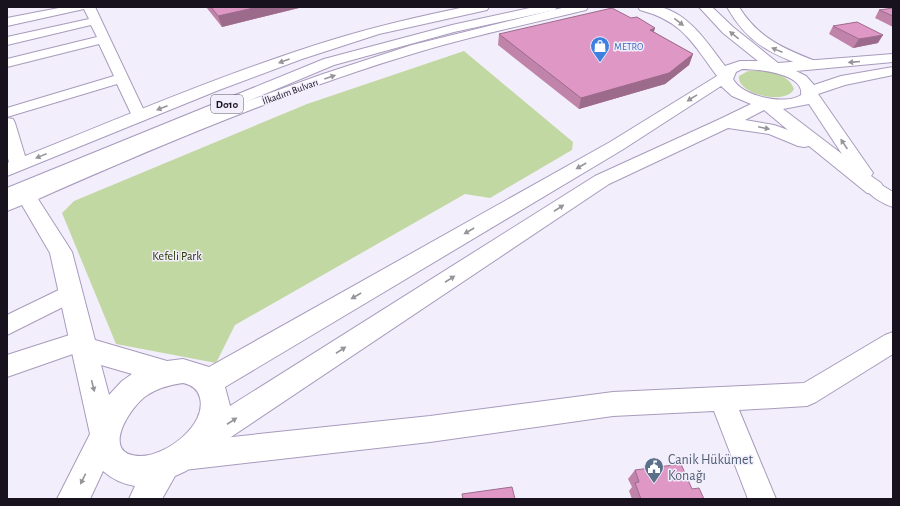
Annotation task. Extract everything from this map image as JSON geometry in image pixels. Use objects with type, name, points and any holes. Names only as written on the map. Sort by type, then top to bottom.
[{"type":"main road","points":[[7,123],[13,167],[257,71],[340,41],[431,17],[483,7]]},
{"type":"main road","name":"İlkadım Bulvarı","points":[[12,196],[328,62],[516,7]]},
{"type":"main road","name":"İlkadım Bulvarı","points":[[449,26],[551,7]]},
{"type":"main road","name":"İlkadım Bulvarı","points":[[12,196],[162,138],[328,77],[417,48],[508,24],[582,7]]},
{"type":"main road","points":[[644,7],[656,10],[677,19],[696,36],[726,82],[736,92],[765,103],[779,105],[796,103],[807,98],[809,92]]},
{"type":"main road","points":[[733,7],[747,28],[768,46],[814,65]]},
{"type":"main road","points":[[700,17],[724,64],[724,77]]},
{"type":"main road","points":[[700,17],[728,30],[776,68],[799,79],[806,85],[809,92],[874,188]]},
{"type":"main road","points":[[208,382],[616,146],[724,77],[726,72],[740,65],[751,64],[776,68],[893,58]]},
{"type":"main road","points":[[809,92],[842,81],[893,71]]},
{"type":"main road","points":[[12,196],[61,252],[105,435],[106,450],[114,462],[127,469],[145,471],[182,455],[602,180],[726,123],[765,103]]},
{"type":"main road","points":[[765,103],[874,188]]},
{"type":"main road","points":[[726,123],[774,130],[821,148]]},
{"type":"main road","points":[[83,345],[166,373]]},
{"type":"main road","points":[[73,499],[105,435],[110,418],[120,403],[133,389],[144,382],[166,373],[183,371],[197,374],[208,382],[214,394],[216,409],[210,425],[182,455],[145,499]]},
{"type":"street","points":[[7,22],[81,7]]},
{"type":"street","points":[[89,7],[139,117]]},
{"type":"street","points":[[7,41],[95,21]]},
{"type":"street","points":[[7,63],[104,39]]},
{"type":"street","points":[[7,113],[122,78]]},
{"type":"street","points":[[874,188],[893,201]]},
{"type":"street","points":[[7,326],[71,293]]},
{"type":"street","points":[[182,455],[430,429],[613,404],[807,394],[893,342]]},
{"type":"street","points":[[7,366],[83,345]]},
{"type":"street","points":[[722,399],[762,499]]},
{"type":"green space","name":"Kefeli Park","points":[[464,51],[573,142],[572,150],[490,198],[465,194],[235,325],[216,363],[116,344],[62,213],[74,201],[307,104]]},
{"type":"green space","points":[[748,71],[774,73],[791,83],[794,89],[789,94],[782,97],[762,96],[753,93],[745,88],[740,82],[739,76]]},
{"type":"building","points":[[211,7],[258,7],[218,16]]},
{"type":"building","name":"METRO","points":[[612,8],[631,18],[637,17],[655,28],[650,30],[693,54],[669,73],[581,98],[499,34]]},
{"type":"building","points":[[893,8],[893,16],[879,10]]},
{"type":"building","points":[[857,22],[883,35],[859,39],[833,26]]},
{"type":"building","points":[[681,464],[692,489],[699,488],[704,499],[641,499],[635,483],[639,482],[635,470]]},
{"type":"building","points":[[512,487],[515,499],[463,499],[462,494]]},
{"type":"place","name":"METRO","points":[[600,63]]},
{"type":"place","name":"Canik Hükümet Konağı","points":[[654,484]]}]
